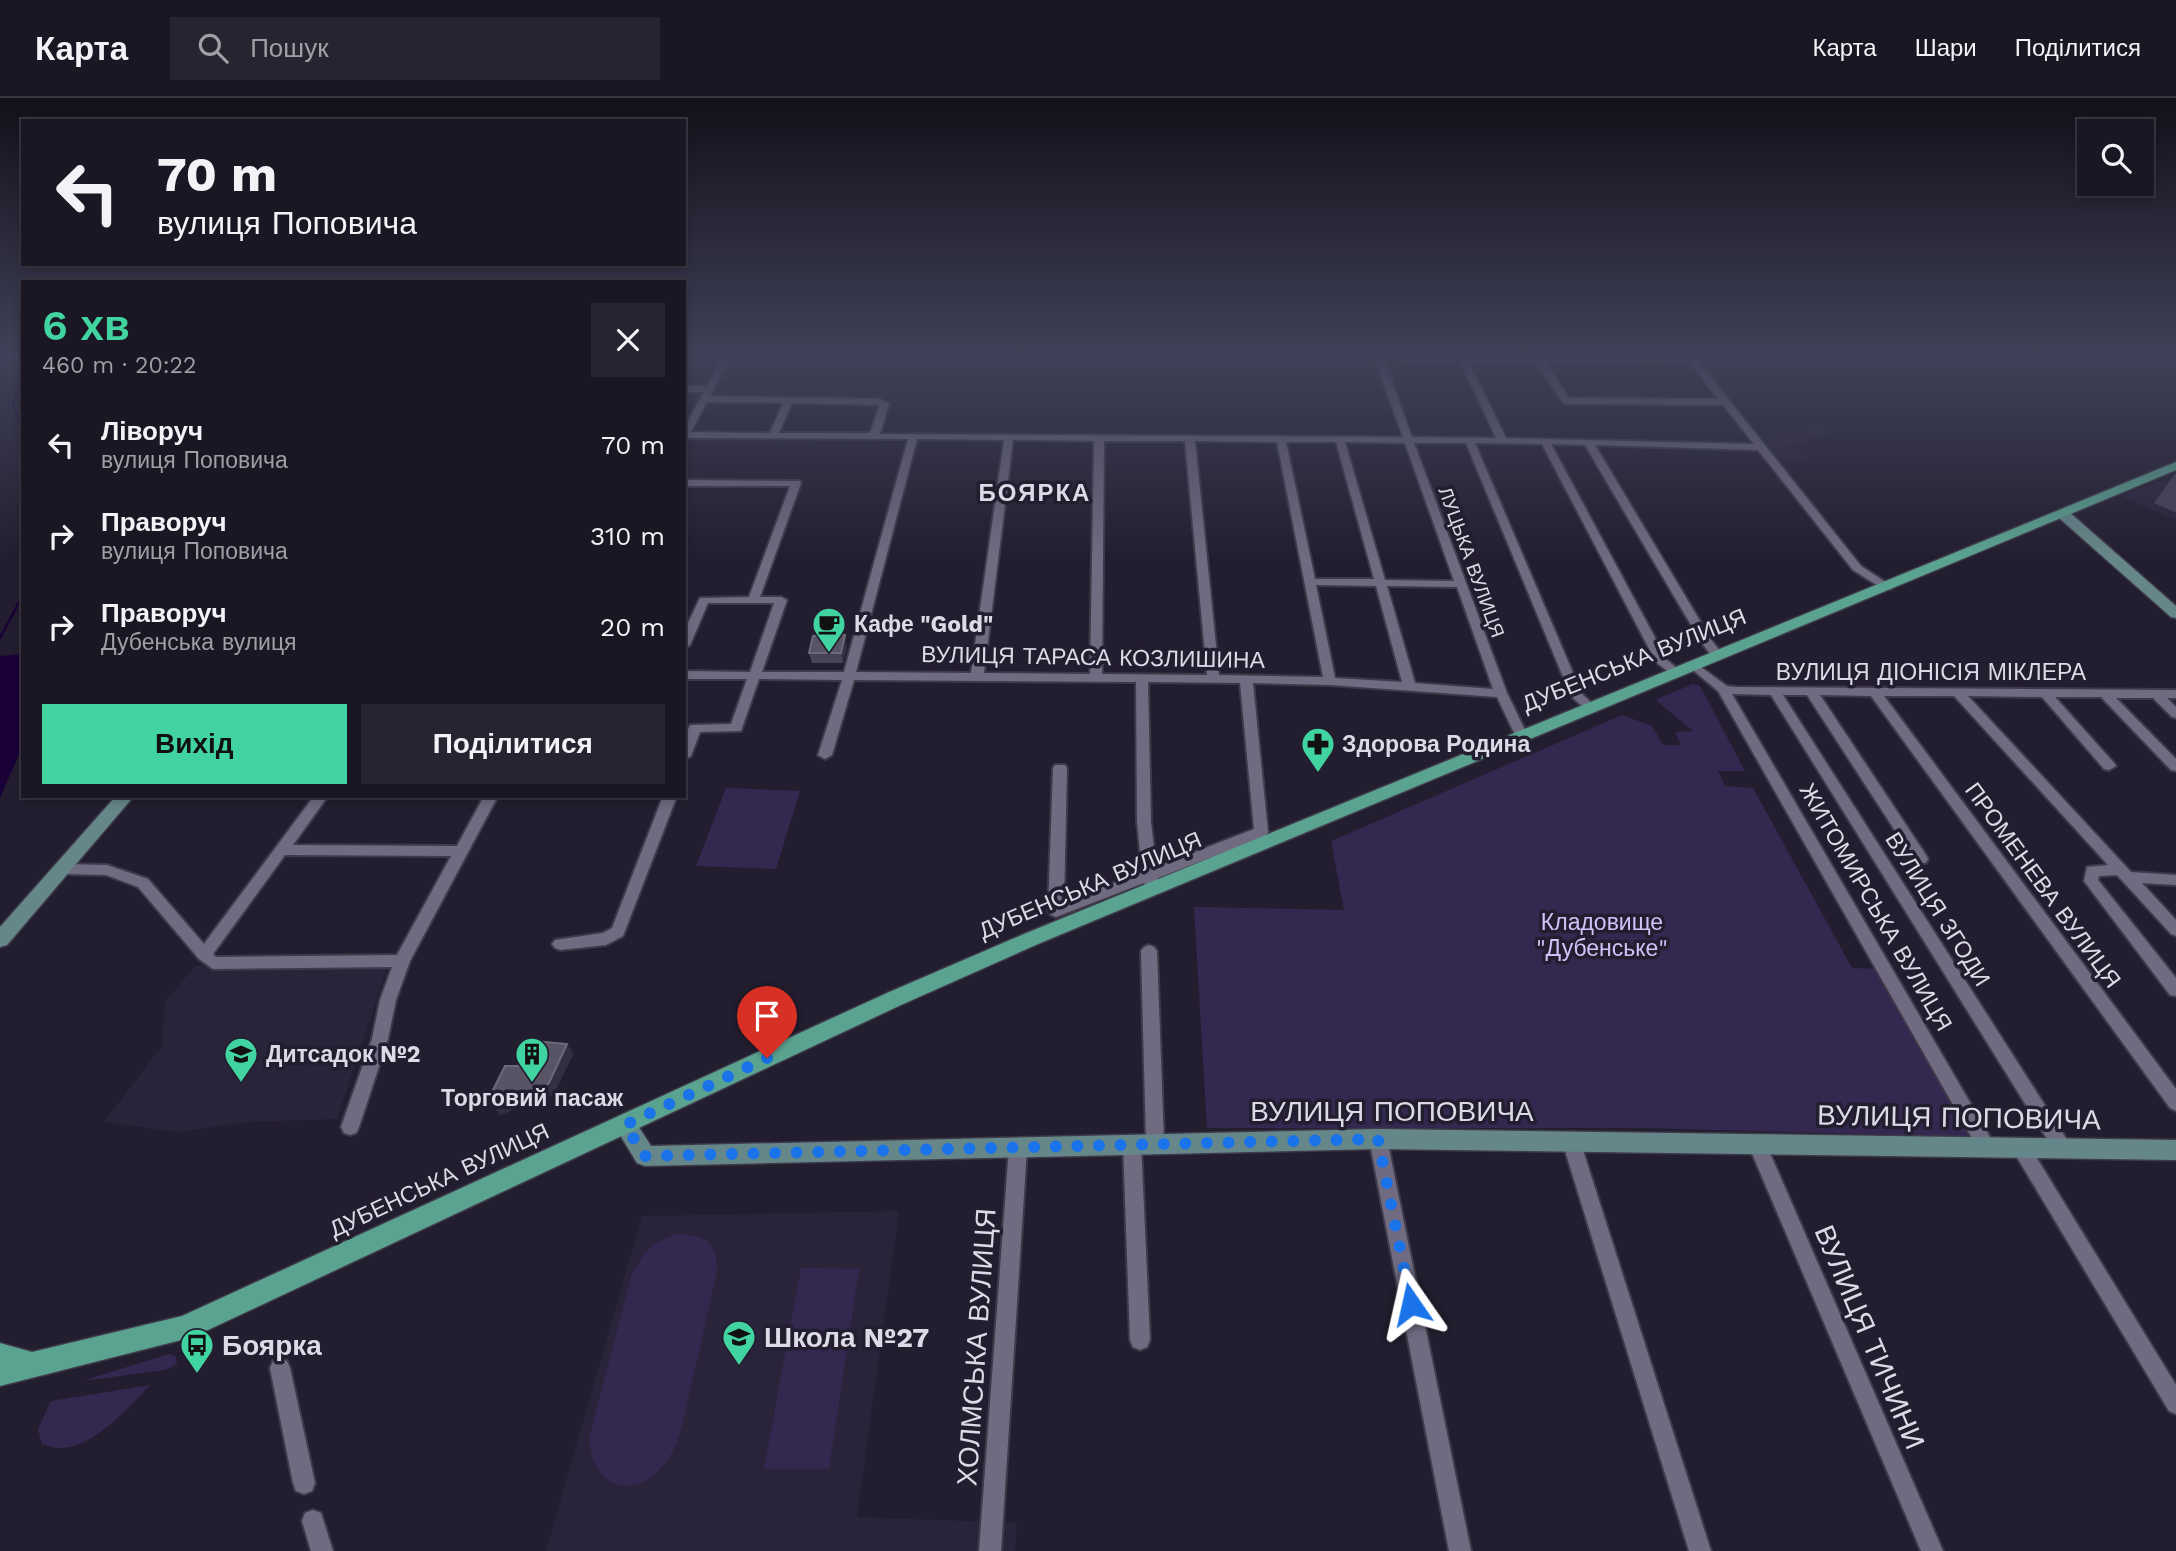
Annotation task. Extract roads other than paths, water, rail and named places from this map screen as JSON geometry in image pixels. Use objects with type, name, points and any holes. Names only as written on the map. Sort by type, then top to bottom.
[{"type":"main road","name":"ДУБЕНСЬКА ВУЛИЦЯ","points":[[0,1373],[184,1328],[1151,882],[1591,708],[2176,466]]},
{"type":"main road","name":"ДУБЕНСЬКА ВУЛИЦЯ","points":[[0,1356],[32,1365]]},
{"type":"street","points":[[773,436],[779,423]]},
{"type":"street","points":[[874,437],[878,423]]},
{"type":"street","name":"ЛУЦЬКА ВУЛИЦЯ","points":[[1402,423],[1501,693],[1522,736]]},
{"type":"street","points":[[1494,423],[1502,440]]},
{"type":"street","points":[[1742,423],[1857,568],[1887,587]]},
{"type":"street","points":[[686,436],[1502,440],[1761,447]]},
{"type":"street","points":[[825,755],[861,637],[913,437]]},
{"type":"street","points":[[977,677],[1009,438]]},
{"type":"street","points":[[1096,677],[1099,438]]},
{"type":"street","points":[[1190,439],[1213,678]]},
{"type":"street","points":[[1281,440],[1330,681]]},
{"type":"street","points":[[1340,440],[1410,687]]},
{"type":"street","points":[[1469,440],[1577,696],[1591,708]]},
{"type":"street","points":[[1545,441],[1662,663],[1685,669],[1723,688]]},
{"type":"street","points":[[1589,443],[1707,642],[1718,656]]},
{"type":"street","points":[[686,483],[796,483],[753,600]]},
{"type":"street","points":[[2063,514],[2175,613]]},
{"type":"street","points":[[1311,582],[1461,584]]},
{"type":"street","points":[[686,640],[704,600],[781,600],[736,728],[689,728]]},
{"type":"street","name":"ВУЛИЦЯ ТАРАСА КОЗЛИШИНА","points":[[686,675],[1213,678],[1330,681],[1501,693]]},
{"type":"street","points":[[1143,677],[1144,822],[1151,882]]},
{"type":"street","points":[[1059,768],[1056,911],[1151,882],[1261,832],[1246,679]]},
{"type":"street","name":"ВУЛИЦЯ ДІОНІСІЯ МІКЛЕРА","points":[[1723,688],[1775,692],[2176,694]]},
{"type":"street","name":"ЖИТОМИРСЬКА ВУЛИЦЯ","points":[[1723,688],[1987,1148]]},
{"type":"street","name":"ВУЛИЦЯ ЗГОДИ","points":[[1775,692],[2063,1149]]},
{"type":"street","points":[[1811,692],[1921,859]]},
{"type":"street","name":"ПРОМЕНЕВА ВУЛИЦЯ","points":[[1875,693],[2176,1103]]},
{"type":"street","points":[[2045,693],[2109,766]]},
{"type":"street","points":[[1958,694],[2176,930]]},
{"type":"street","points":[[2104,694],[2176,767]]},
{"type":"street","points":[[2156,694],[2176,715]]},
{"type":"street","points":[[0,940],[123,798]]},
{"type":"street","points":[[204,955],[320,798]]},
{"type":"street","points":[[350,1126],[380,1040],[388,1000],[402,961],[490,798]]},
{"type":"street","points":[[560,944],[606,939],[618,932],[669,798]]},
{"type":"street","points":[[283,850],[461,851]]},
{"type":"street","points":[[63,869],[107,870],[143,883],[204,955],[214,963],[402,961]]},
{"type":"street","points":[[2176,880],[2092,871],[2089,876],[2101,897],[2176,990]]},
{"type":"street","points":[[1149,951],[1155,1142]]},
{"type":"street","name":"ВУЛИЦЯ ПОПОВИЧА","points":[[625,1125],[645,1156],[1018,1148],[1155,1142],[1378,1139],[2176,1150]]},
{"type":"street","points":[[1378,1139],[1460,1551]]},
{"type":"street","points":[[1571,1140],[1700,1551]]},
{"type":"street","points":[[1132,1143],[1140,1340]]},
{"type":"street","name":"ВУЛИЦЯ ТИЧИНИ","points":[[1757,1144],[1932,1551]]},
{"type":"street","name":"ХОЛМСЬКА ВУЛИЦЯ","points":[[990,1551],[1018,1148]]},
{"type":"street","points":[[2021,1148],[2176,1404]]},
{"type":"street","points":[[280,1367],[304,1483]]},
{"type":"street","points":[[313,1521],[322,1551]]},
{"type":"waterway","points":[[0,638],[21,599]]},
{"type":"place","name":"Кафе \"Gold\"","points":[[829,654]]},
{"type":"place","name":"Здорова Родина","points":[[1318,774]]},
{"type":"place","name":"Дитсадок №2","points":[[241,1084]]},
{"type":"place","name":"Торговий пасаж","points":[[532,1084]]},
{"type":"place","name":"Школа №27","points":[[739,1367]]},
{"type":"place","name":"Боярка","points":[[197,1375]]},
{"type":"district","name":"БОЯРКА","points":[[1035,493]]},
{"type":"park label","name":"Кладовище \"Дубенське\"","points":[[1602,935]]}]
